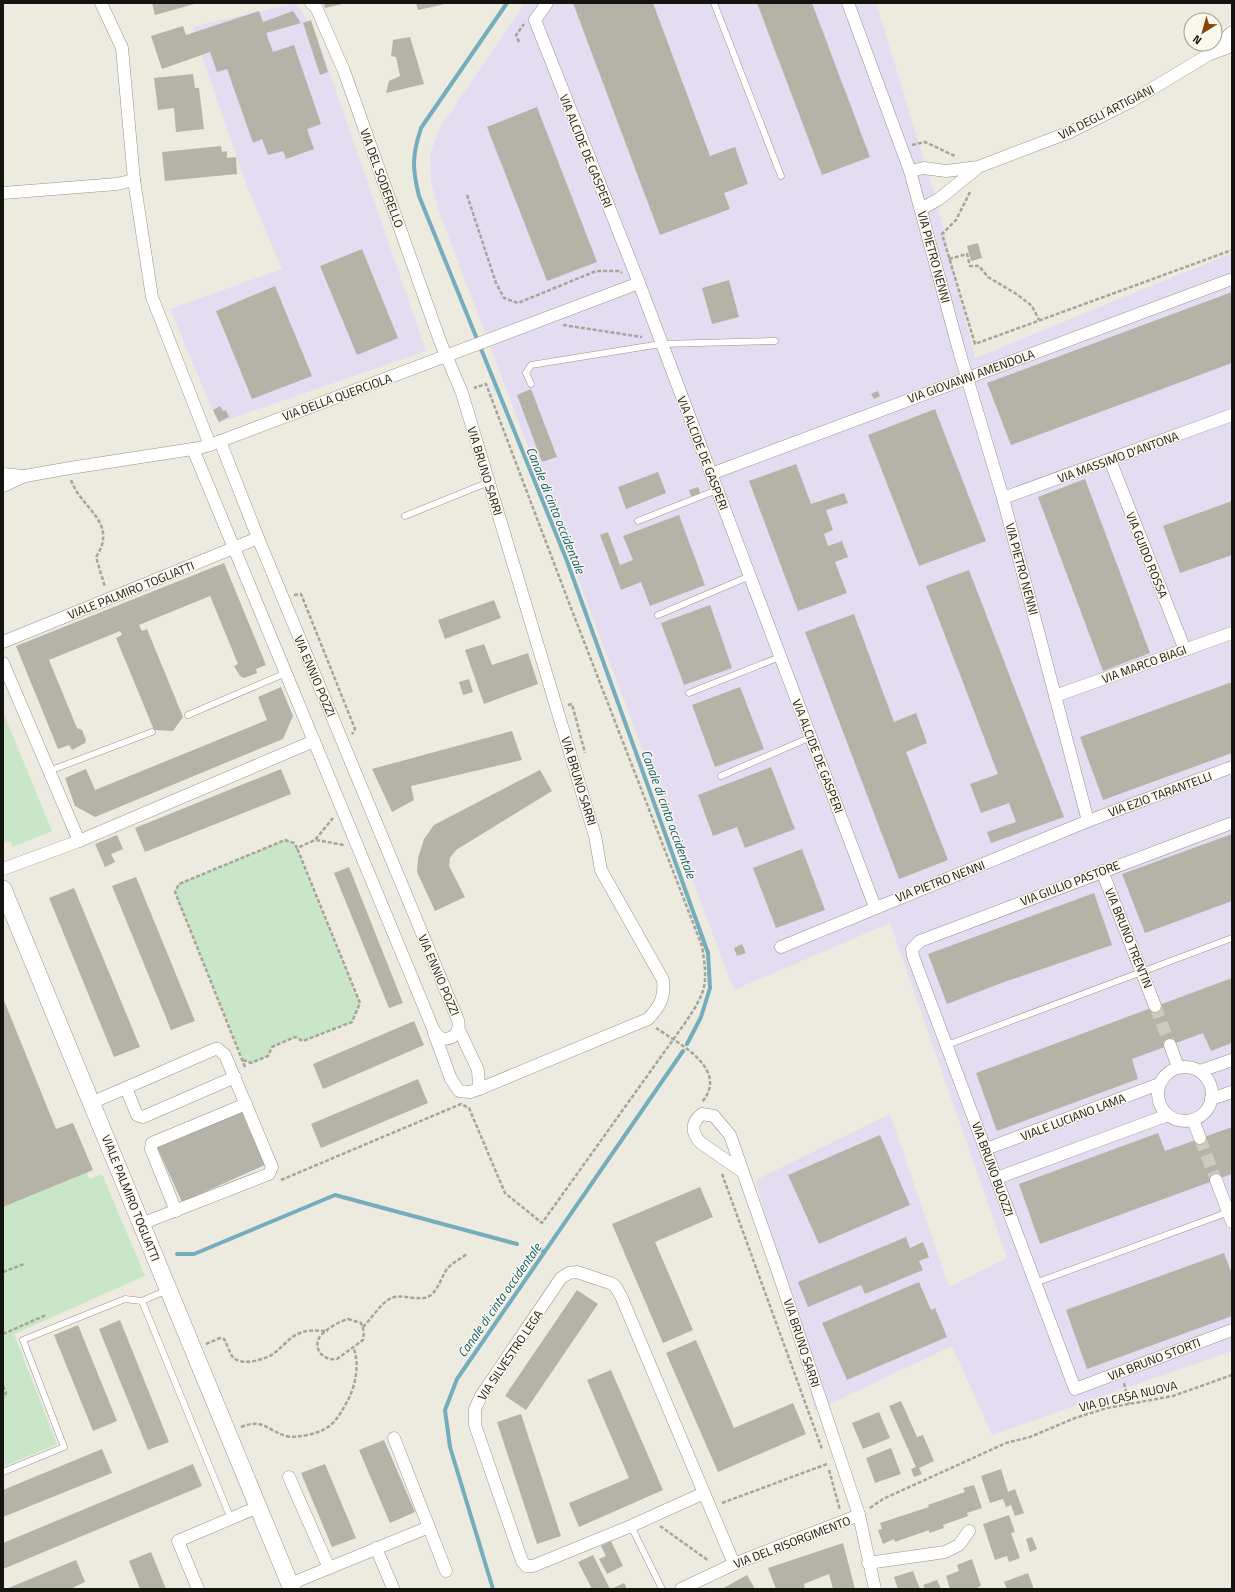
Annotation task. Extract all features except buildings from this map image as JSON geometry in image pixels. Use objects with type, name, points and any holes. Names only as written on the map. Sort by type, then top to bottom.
[{"type":"street","name":"VIA ENNIO POZZI","points":[[101,3],[122,48],[134,180],[152,297],[258,538],[458,1020],[459,1030],[454,1037],[449,1039],[440,1038],[434,1032],[193,449]]},
{"type":"street","name":"VIA DEL SODERELLO","points":[[311,3],[316,7],[344,71],[446,356]]},
{"type":"street","name":"VIA ALCIDE DE GASPERI","points":[[547,3],[535,20],[639,283],[875,907]]},
{"type":"street","name":"VIA PIETRO NENNI","points":[[780,947],[875,907],[991,862],[1088,821],[1003,498],[910,171],[848,3]]},
{"type":"street","name":"VIA DEGLI ARTIGIANI","points":[[1208,55],[1232,32]]},
{"type":"street","name":"VIA DEGLI ARTIGIANI","points":[[910,171],[924,168],[946,171],[972,170],[1070,132],[1130,102],[1208,55],[1232,46]]},
{"type":"street","name":"VIA DEGLI ARTIGIANI","points":[[921,209],[939,199],[972,170]]},
{"type":"street","points":[[3,194],[117,184],[134,180]]},
{"type":"street","name":"VIA GIOVANNI AMENDOLA","points":[[711,474],[1232,279]]},
{"type":"street","name":"VIA DELLA QUERCIOLA","points":[[3,486],[25,476],[193,449],[215,443],[639,283]]},
{"type":"street","name":"VIA BRUNO SARRI","points":[[434,1032],[450,1079],[459,1091],[470,1092],[648,1019],[660,1005],[664,992],[663,980],[601,870],[595,836],[489,482],[462,393],[446,356]]},
{"type":"street","name":"VIA MASSIMO D'ANTONA","points":[[1003,498],[1232,415]]},
{"type":"street","name":"VIA GUIDO ROSSA","points":[[1110,460],[1185,650]]},
{"type":"street","name":"VIA DELLA QUERCIOLA","points":[[3,474],[25,476]]},
{"type":"street","name":"VIALE PALMIRO TOGLIATTI","points":[[3,642],[258,538]]},
{"type":"street","name":"VIA MARCO BIAGI","points":[[1055,696],[1232,633]]},
{"type":"street","points":[[3,663],[79,841]]},
{"type":"street","points":[[3,869],[79,841],[314,741]]},
{"type":"street","name":"VIA EZIO TARANTELLI","points":[[1088,821],[1232,767]]},
{"type":"street","name":"VIA GIULIO PASTORE","points":[[912,949],[920,940],[1232,823]]},
{"type":"street","name":"VIA BRUNO TRENTIN","points":[[1102,871],[1143,971],[1155,1006]]},
{"type":"street","name":"VIALE PALMIRO TOGLIATTI","points":[[3,889],[291,1586]]},
{"type":"street","name":"VIA BRUNO BUOZZI","points":[[912,949],[913,956],[1075,1389]]},
{"type":"street","points":[[459,1030],[478,1070],[478,1089]]},
{"type":"street","points":[[1159,1084],[1157,1093],[1158,1102],[1168,1116],[1180,1120],[1193,1120],[1204,1113],[1211,1100],[1210,1084],[1200,1072],[1190,1067],[1178,1067],[1170,1046]]},
{"type":"street","points":[[91,1103],[218,1049],[225,1055],[246,1104],[272,1167],[269,1174],[141,1224]]},
{"type":"street","points":[[1200,1072],[1232,1060]]},
{"type":"street","name":"VIALE LUCIANO LAMA","points":[[986,1149],[1159,1084],[1166,1074],[1178,1067]]},
{"type":"street","points":[[126,1088],[136,1115],[144,1117],[234,1077]]},
{"type":"street","points":[[1211,1100],[1232,1092]]},
{"type":"street","points":[[176,1211],[151,1149],[152,1143],[246,1104]]},
{"type":"street","name":"VIA BRUNO SARRI","points":[[743,1172],[696,1138],[693,1132],[694,1125],[697,1118],[702,1114],[714,1116],[730,1135],[743,1172],[860,1515]]},
{"type":"street","points":[[997,1178],[1168,1116]]},
{"type":"street","points":[[1193,1120],[1200,1138]]},
{"type":"street","points":[[1216,1180],[1231,1215]]},
{"type":"street","name":"VIA SILVESTRO LEGA","points":[[704,1493],[631,1526],[533,1566],[530,1567],[524,1564],[516,1548],[474,1418],[481,1396],[561,1278],[569,1273],[577,1272],[610,1283],[618,1291],[704,1493],[710,1508],[734,1564]]},
{"type":"street","name":"VIA BRUNO STORTI","points":[[1075,1389],[1232,1330]]},
{"type":"street","points":[[394,1438],[446,1571]]},
{"type":"street","points":[[289,1477],[329,1568]]},
{"type":"street","points":[[198,1589],[178,1541],[258,1507]]},
{"type":"street","name":"VIA DEL RISORGIMENTO","points":[[681,1589],[734,1564],[860,1515],[868,1563],[875,1589]]},
{"type":"street","points":[[291,1586],[329,1568],[429,1527]]},
{"type":"street","points":[[868,1563],[945,1552],[959,1545],[970,1531]]},
{"type":"street","points":[[376,1548],[393,1588]]},
{"type":"lane","points":[[714,3],[781,176]]},
{"type":"lane","points":[[531,384],[526,373],[531,366],[661,341],[775,341]]},
{"type":"lane","points":[[405,516],[489,482]]},
{"type":"lane","points":[[638,521],[717,490]]},
{"type":"lane","points":[[658,615],[750,576]]},
{"type":"lane","points":[[689,693],[780,657]]},
{"type":"lane","points":[[188,716],[286,673]]},
{"type":"lane","points":[[49,771],[152,732]]},
{"type":"lane","points":[[721,776],[811,737]]},
{"type":"lane","points":[[947,1045],[1232,938]]},
{"type":"lane","points":[[1035,1283],[1231,1215]]},
{"type":"lane","points":[[3,1472],[64,1447],[23,1340],[124,1299],[142,1301],[168,1290]]},
{"type":"lane","points":[[142,1301],[231,1519]]},
{"type":"lane","points":[[631,1526],[662,1589]]},
{"type":"path","points":[[902,148],[925,142],[953,156],[964,158],[972,170],[974,185],[956,220],[942,234],[974,344],[1232,250]]},
{"type":"path","points":[[467,195],[496,283],[504,298],[518,303],[596,271],[619,271],[639,283]]},
{"type":"path","points":[[950,259],[967,254],[970,266],[979,266],[988,277],[1018,295],[1032,306],[1039,320]]},
{"type":"path","points":[[560,325],[661,341]]},
{"type":"path","points":[[269,1174],[273,1183],[461,1104],[469,1108],[505,1192],[542,1223],[674,1040],[702,997],[706,974],[702,946],[486,384],[462,393]]},
{"type":"path","points":[[70,476],[74,488],[100,521],[104,530],[102,547],[96,557],[110,598]]},
{"type":"path","points":[[292,595],[301,594],[355,729],[345,748]]},
{"type":"path","points":[[556,707],[572,704],[586,756]]},
{"type":"path","points":[[331,813],[337,825]]},
{"type":"path","points":[[297,848],[315,840],[334,819]]},
{"type":"path","points":[[315,840],[345,845],[342,838]]},
{"type":"path","points":[[243,1059],[250,1063],[268,1056],[272,1047],[295,1037],[303,1041],[352,1022],[360,1004],[297,848],[294,843],[285,840],[179,884],[175,892],[243,1059],[247,1074]]},
{"type":"path","points":[[659,1021],[655,1027],[694,1054],[706,1067],[710,1081],[706,1095],[700,1104]]},
{"type":"path","points":[[721,1171],[828,1464],[843,1522]]},
{"type":"path","points":[[363,1327],[384,1303],[393,1297],[403,1296],[426,1298],[431,1295],[436,1291],[448,1268],[455,1261],[467,1254]]},
{"type":"path","points":[[3,1272],[24,1264]]},
{"type":"path","points":[[3,1334],[46,1315]]},
{"type":"path","points":[[348,1319],[357,1320],[363,1327],[364,1332],[362,1340],[337,1359],[332,1360],[323,1357],[320,1353],[318,1344],[322,1335],[328,1331],[348,1319]]},
{"type":"path","points":[[193,1350],[220,1338],[224,1339],[232,1356],[236,1359],[240,1361],[260,1360],[273,1354],[298,1333],[308,1330],[328,1331]]},
{"type":"path","points":[[228,1434],[254,1423],[259,1423],[287,1436],[296,1437],[322,1431],[335,1422],[350,1396],[358,1364],[353,1347]]},
{"type":"path","points":[[1121,1372],[1129,1404]]},
{"type":"path","name":"VIA DI CASA NUOVA","points":[[860,1515],[883,1499],[1006,1443],[1030,1437],[1075,1418],[1107,1408],[1173,1396],[1232,1376]]},
{"type":"path","points":[[3,1386],[6,1393],[3,1398]]},
{"type":"path","points":[[710,1508],[828,1464]]},
{"type":"path","points":[[649,1518],[721,1570]]},
{"type":"shaded area","points":[[296,3],[317,36],[426,351],[218,423],[170,309],[282,269],[246,184],[192,27]]},
{"type":"shaded area","points":[[525,3],[876,3],[936,199],[975,358],[1232,253],[1232,1351],[992,1435],[952,1346],[815,1411],[756,1180],[890,1114],[949,1287],[1007,1258],[890,923],[734,990],[438,209],[431,180],[430,155],[439,129]]},
{"type":"green space","points":[[3,712],[52,831],[13,847],[10,841],[3,843]]},
{"type":"green space","points":[[285,840],[294,843],[360,1003],[352,1022],[303,1041],[295,1037],[272,1047],[268,1056],[251,1063],[243,1059],[175,892],[179,884]]},
{"type":"green space","points":[[87,1172],[89,1179],[102,1174],[145,1276],[14,1334],[57,1444],[3,1467],[3,1207]]},
{"type":"waterway","name":"Canale di cinta occidentale","points":[[507,3],[421,128],[416,146],[414,162],[415,178],[419,196],[567,561],[708,953],[710,988],[701,1017],[687,1044]]},
{"type":"waterway","name":"Canale di cinta occidentale","points":[[493,1589],[450,1447],[445,1410],[457,1379],[683,1051]]},
{"type":"waterway","points":[[177,1254],[194,1254],[335,1195],[517,1244]]},
{"type":"waterway","points":[[532,1248],[544,1251]]},
{"type":"tunnel","points":[[1155,1006],[1170,1045]]},
{"type":"tunnel","points":[[1200,1138],[1216,1180]]}]
